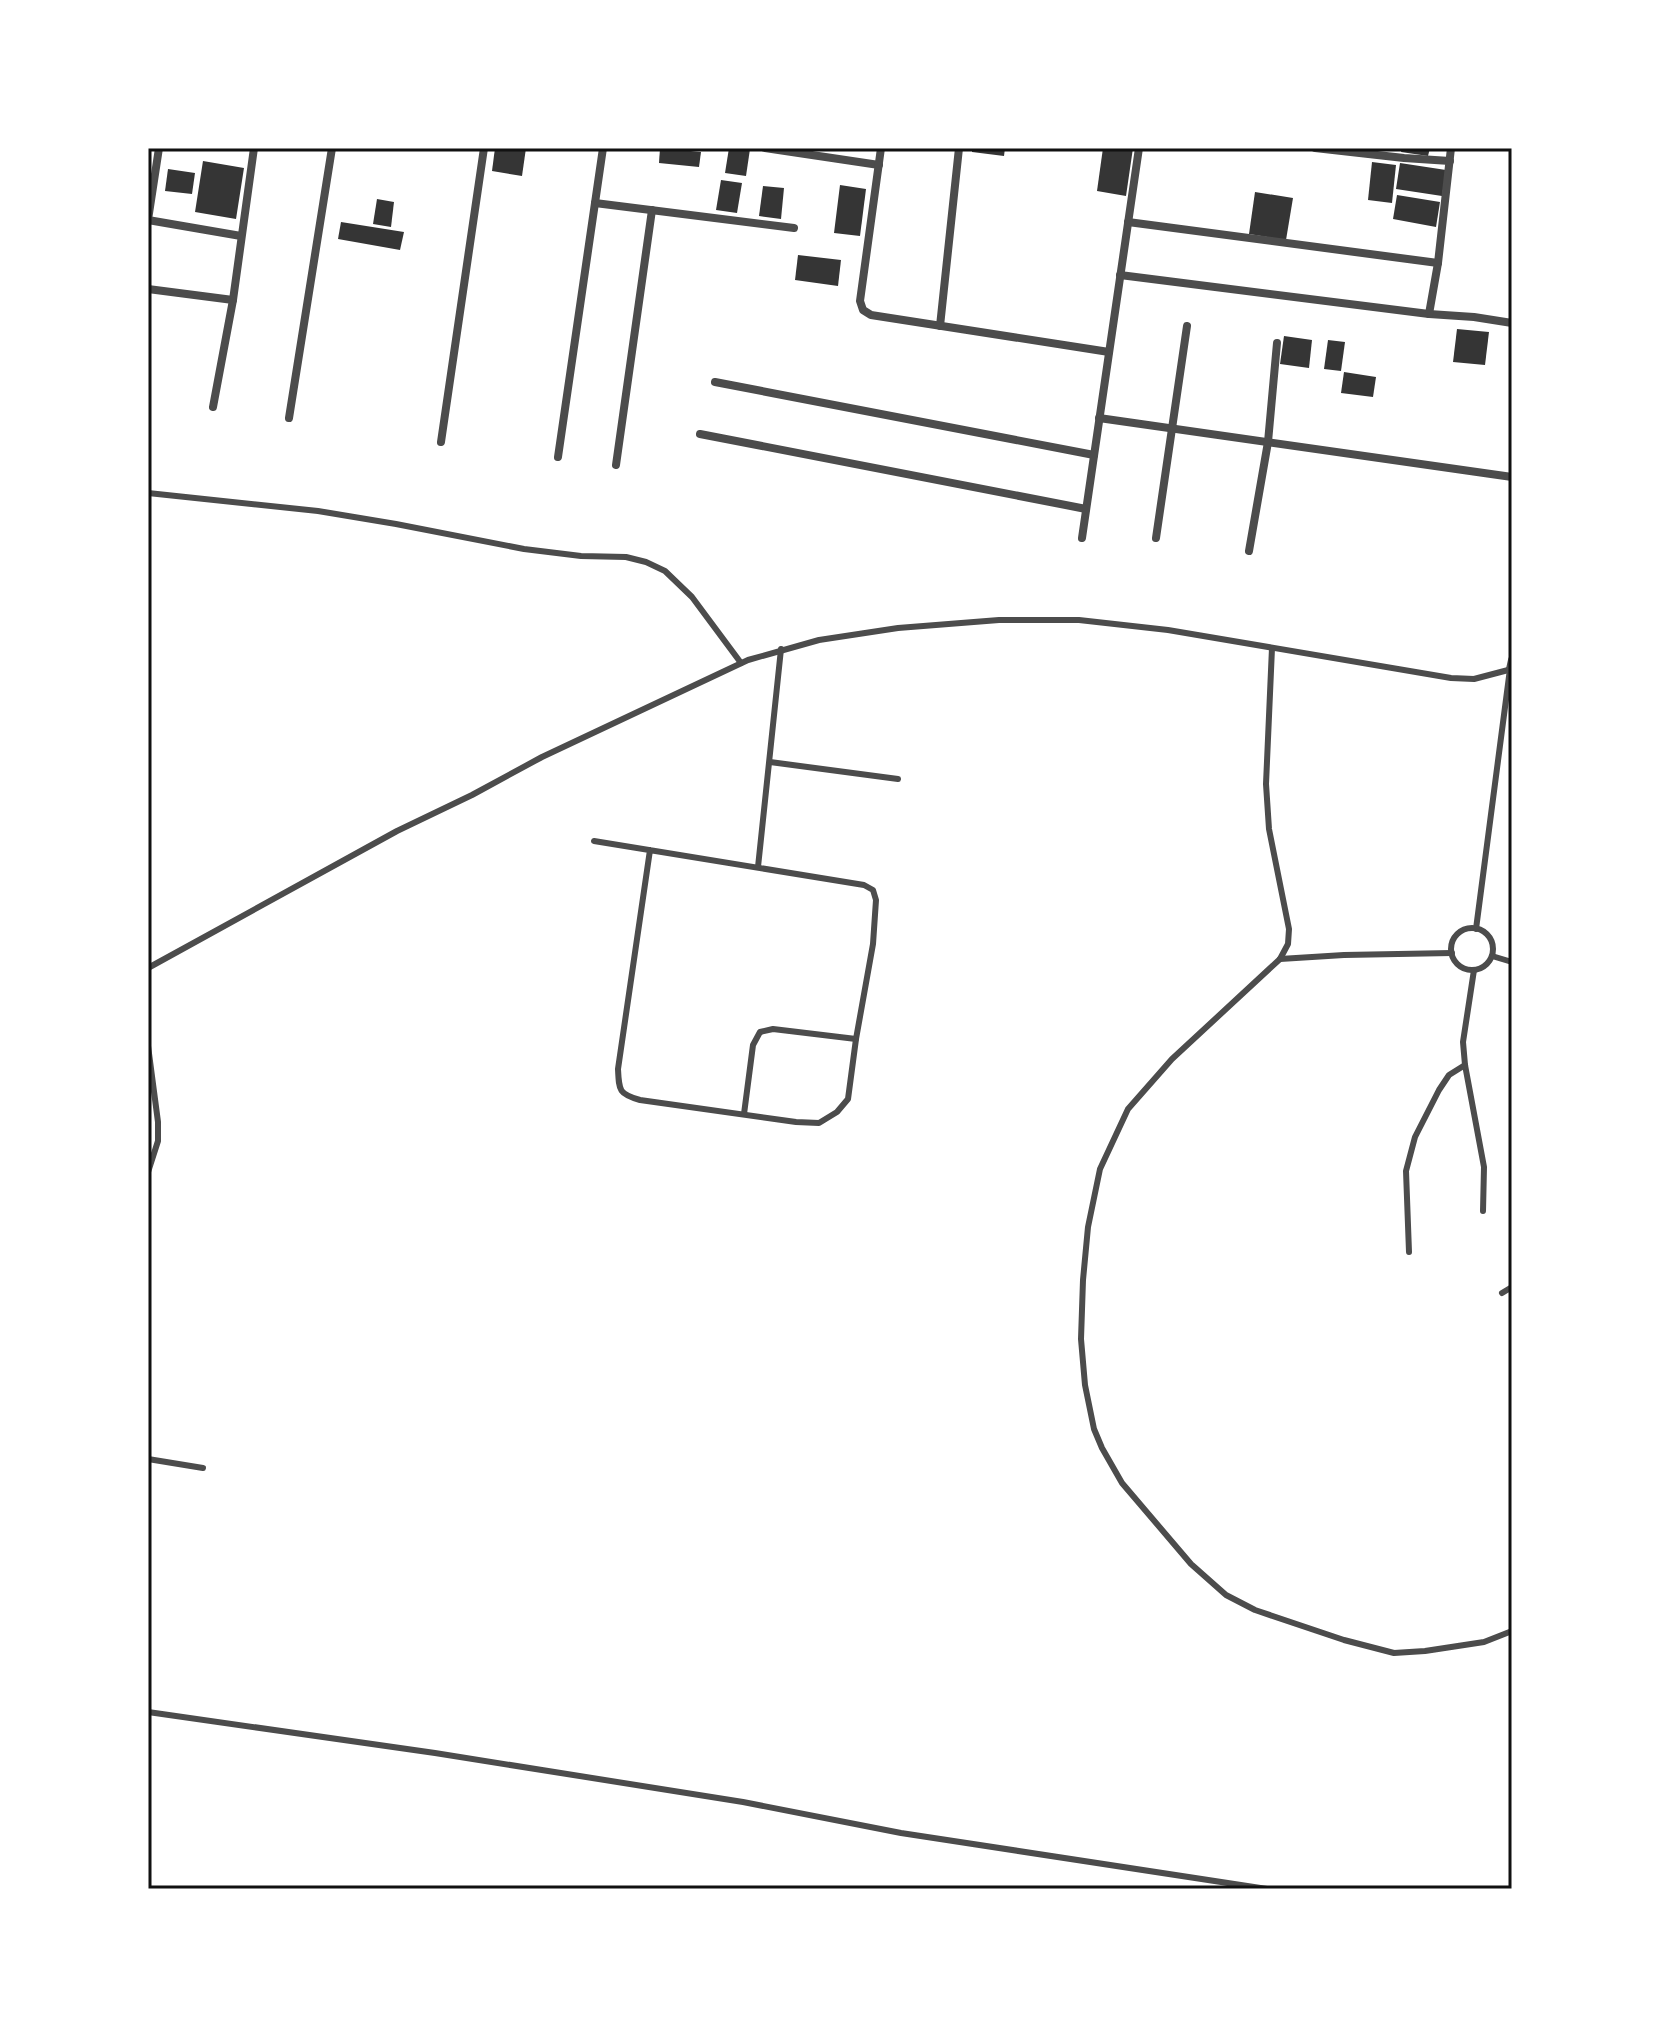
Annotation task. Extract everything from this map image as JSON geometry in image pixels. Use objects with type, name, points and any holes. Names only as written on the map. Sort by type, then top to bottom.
[{"type":"street","points":[[159,148],[148,220],[241,236]]},
{"type":"street","points":[[213,407],[233,300],[254,148]]},
{"type":"street","points":[[289,418],[332,148]]},
{"type":"street","points":[[441,442],[484,148]]},
{"type":"street","points":[[558,457],[603,148]]},
{"type":"street","points":[[765,148],[879,165]]},
{"type":"street","points":[[881,148],[860,301],[863,310],[871,315],[1109,352]]},
{"type":"street","points":[[940,326],[959,148]]},
{"type":"street","points":[[1082,538],[1139,148]]},
{"type":"street","points":[[1315,148],[1450,161]]},
{"type":"street","points":[[1429,314],[1451,148]]},
{"type":"street","points":[[595,203],[794,228]]},
{"type":"street","points":[[616,465],[652,210]]},
{"type":"street","points":[[1128,222],[1438,263]]},
{"type":"street","points":[[1120,275],[1512,323]]},
{"type":"street","points":[[148,289],[233,300]]},
{"type":"street","points":[[1156,538],[1187,326]]},
{"type":"street","points":[[1249,551],[1268,442],[1277,343]]},
{"type":"street","points":[[715,382],[1094,455]]},
{"type":"street","points":[[1099,418],[1512,477]]},
{"type":"street","points":[[700,434],[1086,509]]},
{"type":"lane","points":[[148,493],[318,511],[524,549],[581,556],[626,557],[646,562],[665,571],[692,597],[741,663]]},
{"type":"lane","points":[[148,968],[397,831],[542,757],[741,663],[819,640],[898,628],[999,620],[1079,620],[1168,630],[1451,678],[1474,679],[1511,666],[1476,929]]},
{"type":"lane","points":[[1272,648],[1266,784],[1269,829],[1289,929],[1288,944],[1280,959],[1172,1059],[1128,1109],[1100,1169],[1088,1227],[1081,1339],[1085,1385],[1094,1429],[1122,1483],[1191,1564],[1226,1595],[1255,1610],[1394,1653],[1484,1642],[1512,1631]]},
{"type":"lane","points":[[758,867],[781,649]]},
{"type":"lane","points":[[770,762],[898,779]]},
{"type":"lane","points":[[594,841],[758,867],[864,885],[873,890],[876,900],[873,944],[848,1099],[837,1112],[819,1123],[796,1122],[640,1100],[625,1095],[619,1088],[618,1069],[650,850]]},
{"type":"lane","points":[[1468,929],[1482,931],[1492,942],[1492,956],[1482,968],[1474,970],[1459,966],[1452,953],[1455,938],[1468,929]]},
{"type":"lane","points":[[1280,959],[1452,953]]},
{"type":"lane","points":[[1492,956],[1512,962]]},
{"type":"lane","points":[[1474,970],[1463,1042],[1484,1167],[1483,1211]]},
{"type":"lane","points":[[744,1114],[753,1045],[760,1032],[773,1029],[856,1039]]},
{"type":"lane","points":[[148,1046],[158,1122],[158,1141],[148,1172]]},
{"type":"lane","points":[[1409,1252],[1406,1171],[1415,1137],[1449,1075],[1465,1065]]},
{"type":"lane","points":[[1502,1293],[1512,1287]]},
{"type":"lane","points":[[148,1459],[203,1468]]},
{"type":"lane","points":[[148,1712],[743,1802],[901,1833],[1267,1889]]},
{"type":"building","points":[[495,148],[526,148],[522,176],[492,171]]},
{"type":"building","points":[[660,148],[701,152],[699,167],[659,163]]},
{"type":"building","points":[[729,148],[750,149],[746,176],[725,173]]},
{"type":"building","points":[[972,148],[1005,148],[1004,156],[972,152]]},
{"type":"building","points":[[1103,148],[1133,148],[1126,196],[1097,191]]},
{"type":"building","points":[[1402,148],[1430,148],[1428,156],[1401,152]]},
{"type":"building","points":[[203,161],[244,168],[236,219],[195,212]]},
{"type":"building","points":[[1372,162],[1396,165],[1392,203],[1368,200]]},
{"type":"building","points":[[1400,163],[1446,170],[1442,196],[1396,189]]},
{"type":"building","points":[[168,169],[195,173],[192,194],[165,191]]},
{"type":"building","points":[[721,180],[742,183],[737,213],[716,210]]},
{"type":"building","points":[[840,185],[866,189],[860,236],[834,233]]},
{"type":"building","points":[[763,186],[784,188],[781,219],[759,216]]},
{"type":"building","points":[[1255,192],[1293,198],[1286,240],[1249,234]]},
{"type":"building","points":[[1397,195],[1440,202],[1436,227],[1393,219]]},
{"type":"building","points":[[377,199],[394,202],[391,227],[373,224]]},
{"type":"building","points":[[341,222],[404,232],[400,250],[338,239]]},
{"type":"building","points":[[798,255],[841,260],[838,286],[795,280]]},
{"type":"building","points":[[1457,329],[1489,332],[1485,365],[1453,362]]},
{"type":"building","points":[[1284,336],[1312,340],[1309,368],[1280,364]]},
{"type":"building","points":[[1328,340],[1345,342],[1341,371],[1324,369]]},
{"type":"building","points":[[1344,372],[1376,377],[1373,397],[1341,393]]}]
